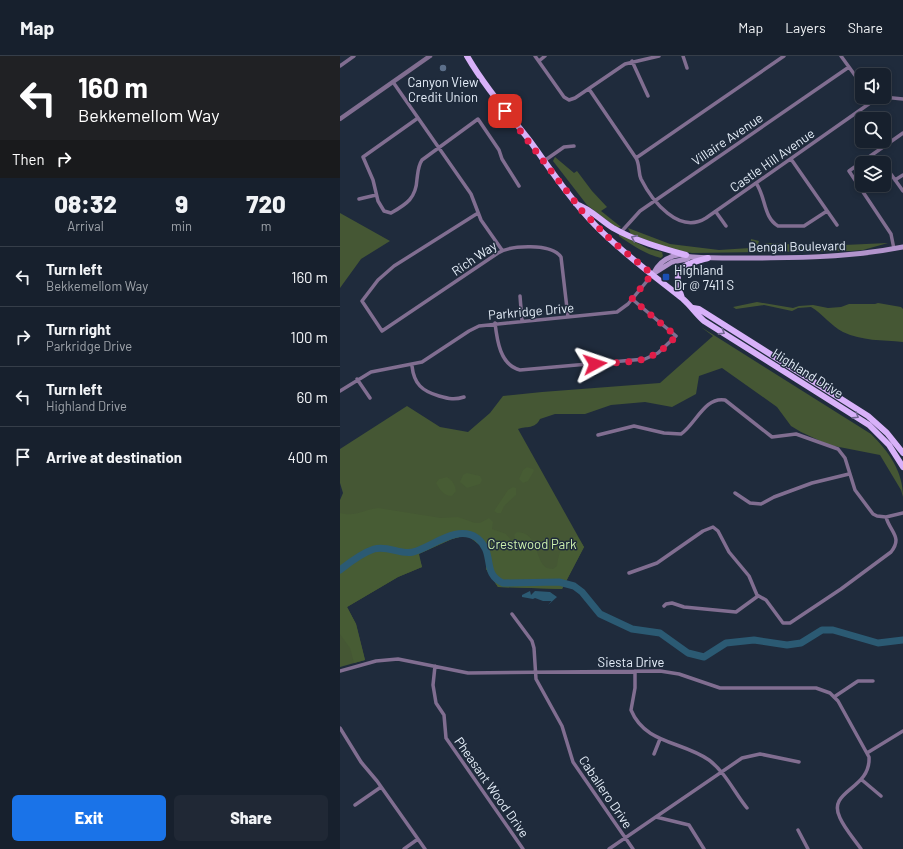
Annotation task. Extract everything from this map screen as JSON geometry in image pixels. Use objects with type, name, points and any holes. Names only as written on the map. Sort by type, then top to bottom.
[{"type":"main road","name":"Highland Drive","points":[[467,56],[491,92],[575,203],[604,234],[683,299],[693,308],[695,314],[713,327],[869,425],[889,445],[903,467]]},
{"type":"main road","points":[[575,203],[587,207],[603,222],[621,232],[648,244],[688,256]]},
{"type":"main road","name":"Bengal Boulevard","points":[[652,274],[672,262],[687,259],[688,256],[708,258],[850,256],[903,247]]},
{"type":"main road","points":[[683,299],[677,280],[678,271],[689,263],[708,258]]},
{"type":"main road","name":"Highland Drive","points":[[693,308],[699,309],[868,416],[887,433],[903,453]]},
{"type":"street","points":[[340,66],[354,56]]},
{"type":"street","points":[[340,119],[430,56]]},
{"type":"street","points":[[535,56],[564,97],[569,100],[572,100],[632,62],[659,56]]},
{"type":"street","points":[[539,61],[545,56]]},
{"type":"street","points":[[683,56],[687,68]]},
{"type":"street","points":[[589,89],[636,158],[784,56]]},
{"type":"street","points":[[842,56],[855,75]]},
{"type":"street","points":[[632,62],[648,96]]},
{"type":"street","name":"Villaire Avenue","points":[[621,232],[636,214],[849,67]]},
{"type":"street","points":[[393,82],[471,194],[478,213],[502,250]]},
{"type":"street","name":"Castle Hill Avenue","points":[[891,98],[903,99]]},
{"type":"street","name":"Castle Hill Avenue","points":[[636,158],[639,164],[640,177],[665,212],[674,218],[691,222],[702,221],[870,104]]},
{"type":"street","points":[[418,118],[363,158],[373,180],[376,196],[384,211],[392,213],[404,206],[413,197],[416,189],[419,165],[425,157],[478,119],[499,150],[502,159],[519,186]]},
{"type":"street","points":[[894,249],[891,234],[849,171],[903,133]]},
{"type":"street","points":[[544,161],[564,147],[574,146]]},
{"type":"street","points":[[791,159],[837,225]]},
{"type":"street","points":[[891,174],[903,191]]},
{"type":"street","points":[[895,180],[903,175]]},
{"type":"street","points":[[756,184],[763,196],[768,216],[778,226],[804,226],[827,211]]},
{"type":"street","points":[[360,199],[376,196]]},
{"type":"street","points":[[716,212],[726,226]]},
{"type":"street","name":"Rich Way","points":[[478,213],[394,266],[378,280],[362,301],[375,323],[382,331],[392,326],[502,250],[518,247],[550,249],[558,253],[563,262],[568,317]]},
{"type":"street","name":"Parkridge Drive","points":[[340,391],[357,379],[378,370],[412,366],[429,359],[474,328],[495,324],[617,312],[632,299],[652,274]]},
{"type":"street","points":[[520,296],[522,321]]},
{"type":"street","points":[[495,324],[497,343],[501,352],[512,367],[520,370],[645,359],[658,353],[676,336],[632,299]]},
{"type":"street","points":[[412,366],[415,382],[425,392],[456,400],[464,397]]},
{"type":"street","points":[[357,379],[370,398]]},
{"type":"street","points":[[598,435],[634,426],[664,434],[681,434],[710,403],[722,399],[728,402],[772,437],[796,434],[838,449],[844,455],[855,490],[870,510],[877,516],[886,517],[903,513]]},
{"type":"street","points":[[735,493],[750,503],[761,504],[774,497],[812,484],[849,474]]},
{"type":"street","points":[[629,573],[657,563],[702,531],[713,527],[718,531],[729,552],[749,576],[754,591],[758,596],[766,600],[783,623],[794,622],[891,552],[897,544],[897,539],[886,517]]},
{"type":"street","points":[[664,606],[672,603],[684,607],[736,612],[758,596]]},
{"type":"street","name":"Caballero Drive","points":[[512,614],[532,641],[534,648],[535,672],[540,687],[562,726],[573,762],[633,849]]},
{"type":"street","name":"Siesta Drive","points":[[340,671],[376,661],[398,659],[468,673],[670,672],[720,688],[816,688],[825,691],[834,697]]},
{"type":"street","name":"Pheasant Wood Drive","points":[[435,666],[433,685],[436,703],[444,715],[446,738],[523,849]]},
{"type":"street","points":[[635,671],[635,688],[631,707],[632,712],[644,729],[660,739],[699,754],[721,772],[747,808]]},
{"type":"street","points":[[861,849],[839,818],[838,807],[842,796],[862,780],[869,766],[868,753],[834,697],[858,681],[873,681]]},
{"type":"street","points":[[340,728],[342,736],[364,767],[381,787],[425,849]]},
{"type":"street","points":[[868,753],[903,731]]},
{"type":"street","points":[[654,754],[660,739]]},
{"type":"street","points":[[609,849],[742,758],[760,754],[800,762]]},
{"type":"street","points":[[862,780],[881,796]]},
{"type":"street","points":[[355,805],[381,787]]},
{"type":"street","points":[[656,817],[689,824],[704,849]]},
{"type":"street","points":[[798,830],[808,849]]},
{"type":"street","points":[[404,849],[418,839]]},
{"type":"green space","points":[[555,157],[574,173],[577,171],[592,191],[607,207],[601,211],[621,227],[617,228],[587,205],[553,161]]},
{"type":"green space","points":[[340,213],[390,241],[361,259],[340,288]]},
{"type":"green space","points":[[628,228],[670,244],[719,250],[750,248],[751,239],[759,241],[758,244],[764,246],[766,243],[822,246],[888,243],[863,250],[851,251],[692,253],[670,249],[631,234]]},
{"type":"green space","points":[[619,234],[649,249],[662,252],[663,256],[661,258],[644,252],[619,236]]},
{"type":"green space","points":[[757,302],[793,308],[813,305],[828,308],[841,307],[849,304],[878,303],[901,307],[903,309],[903,342],[872,340],[850,335],[843,332],[811,307],[798,308],[792,311],[764,305],[736,309],[733,307]]},
{"type":"green space","name":"Crestwood Park","points":[[701,327],[871,434],[894,462],[901,479],[903,497],[901,490],[880,455],[829,445],[801,432],[791,426],[777,407],[722,368],[699,376],[696,394],[672,407],[645,402],[611,405],[585,414],[555,414],[540,419],[533,426],[518,429],[584,547],[562,589],[498,587],[486,569],[486,550],[467,535],[452,539],[418,554],[422,567],[398,577],[347,607],[356,624],[365,660],[340,667],[340,500],[343,493],[340,483],[340,449],[407,406],[440,427],[468,432],[490,413],[503,396],[660,383],[713,336]]},
{"type":"green space","points":[[527,467],[533,469],[534,471],[528,481],[523,483],[519,479],[523,470]]},
{"type":"green space","points":[[467,473],[480,476],[482,480],[480,484],[467,488],[460,482],[463,475]]},
{"type":"green space","points":[[447,477],[456,489],[452,496],[444,494],[436,483],[439,479]]},
{"type":"green space","points":[[513,487],[516,488],[516,495],[504,506],[501,513],[494,511],[508,490]]},
{"type":"green space","points":[[378,508],[441,518],[458,517],[475,523],[480,523],[489,518],[493,522],[492,529],[506,534],[511,540],[515,539],[514,535],[517,532],[530,537],[540,560],[547,568],[553,569],[557,566],[562,548],[577,536],[584,547],[562,589],[498,587],[486,569],[486,550],[467,535],[452,539],[419,554],[422,567],[398,577],[347,607],[356,624],[365,660],[354,663],[350,648],[340,634],[340,513],[355,514]]},
{"type":"water","points":[[530,591],[531,595],[535,591],[550,592],[557,597],[548,605],[552,601],[522,597],[522,595]]},
{"type":"waterway","points":[[340,570],[361,555],[374,549],[384,548],[408,553],[453,535],[469,534],[477,538],[483,544],[488,556],[492,574],[496,579],[503,583],[559,582],[574,586],[582,592],[600,614],[632,629],[660,633],[688,653],[704,657],[726,643],[754,640],[787,645],[801,643],[822,630],[833,630],[878,643],[903,640]]},
{"type":"place","name":"Canyon View Credit Union","points":[[443,68]]},
{"type":"place","name":"Highland Dr @ 7411 S","points":[[666,277]]},
{"type":"route","points":[[505,111],[530,142],[563,188],[595,226],[652,274],[632,299],[676,336],[671,342],[652,357],[595,364]]}]
